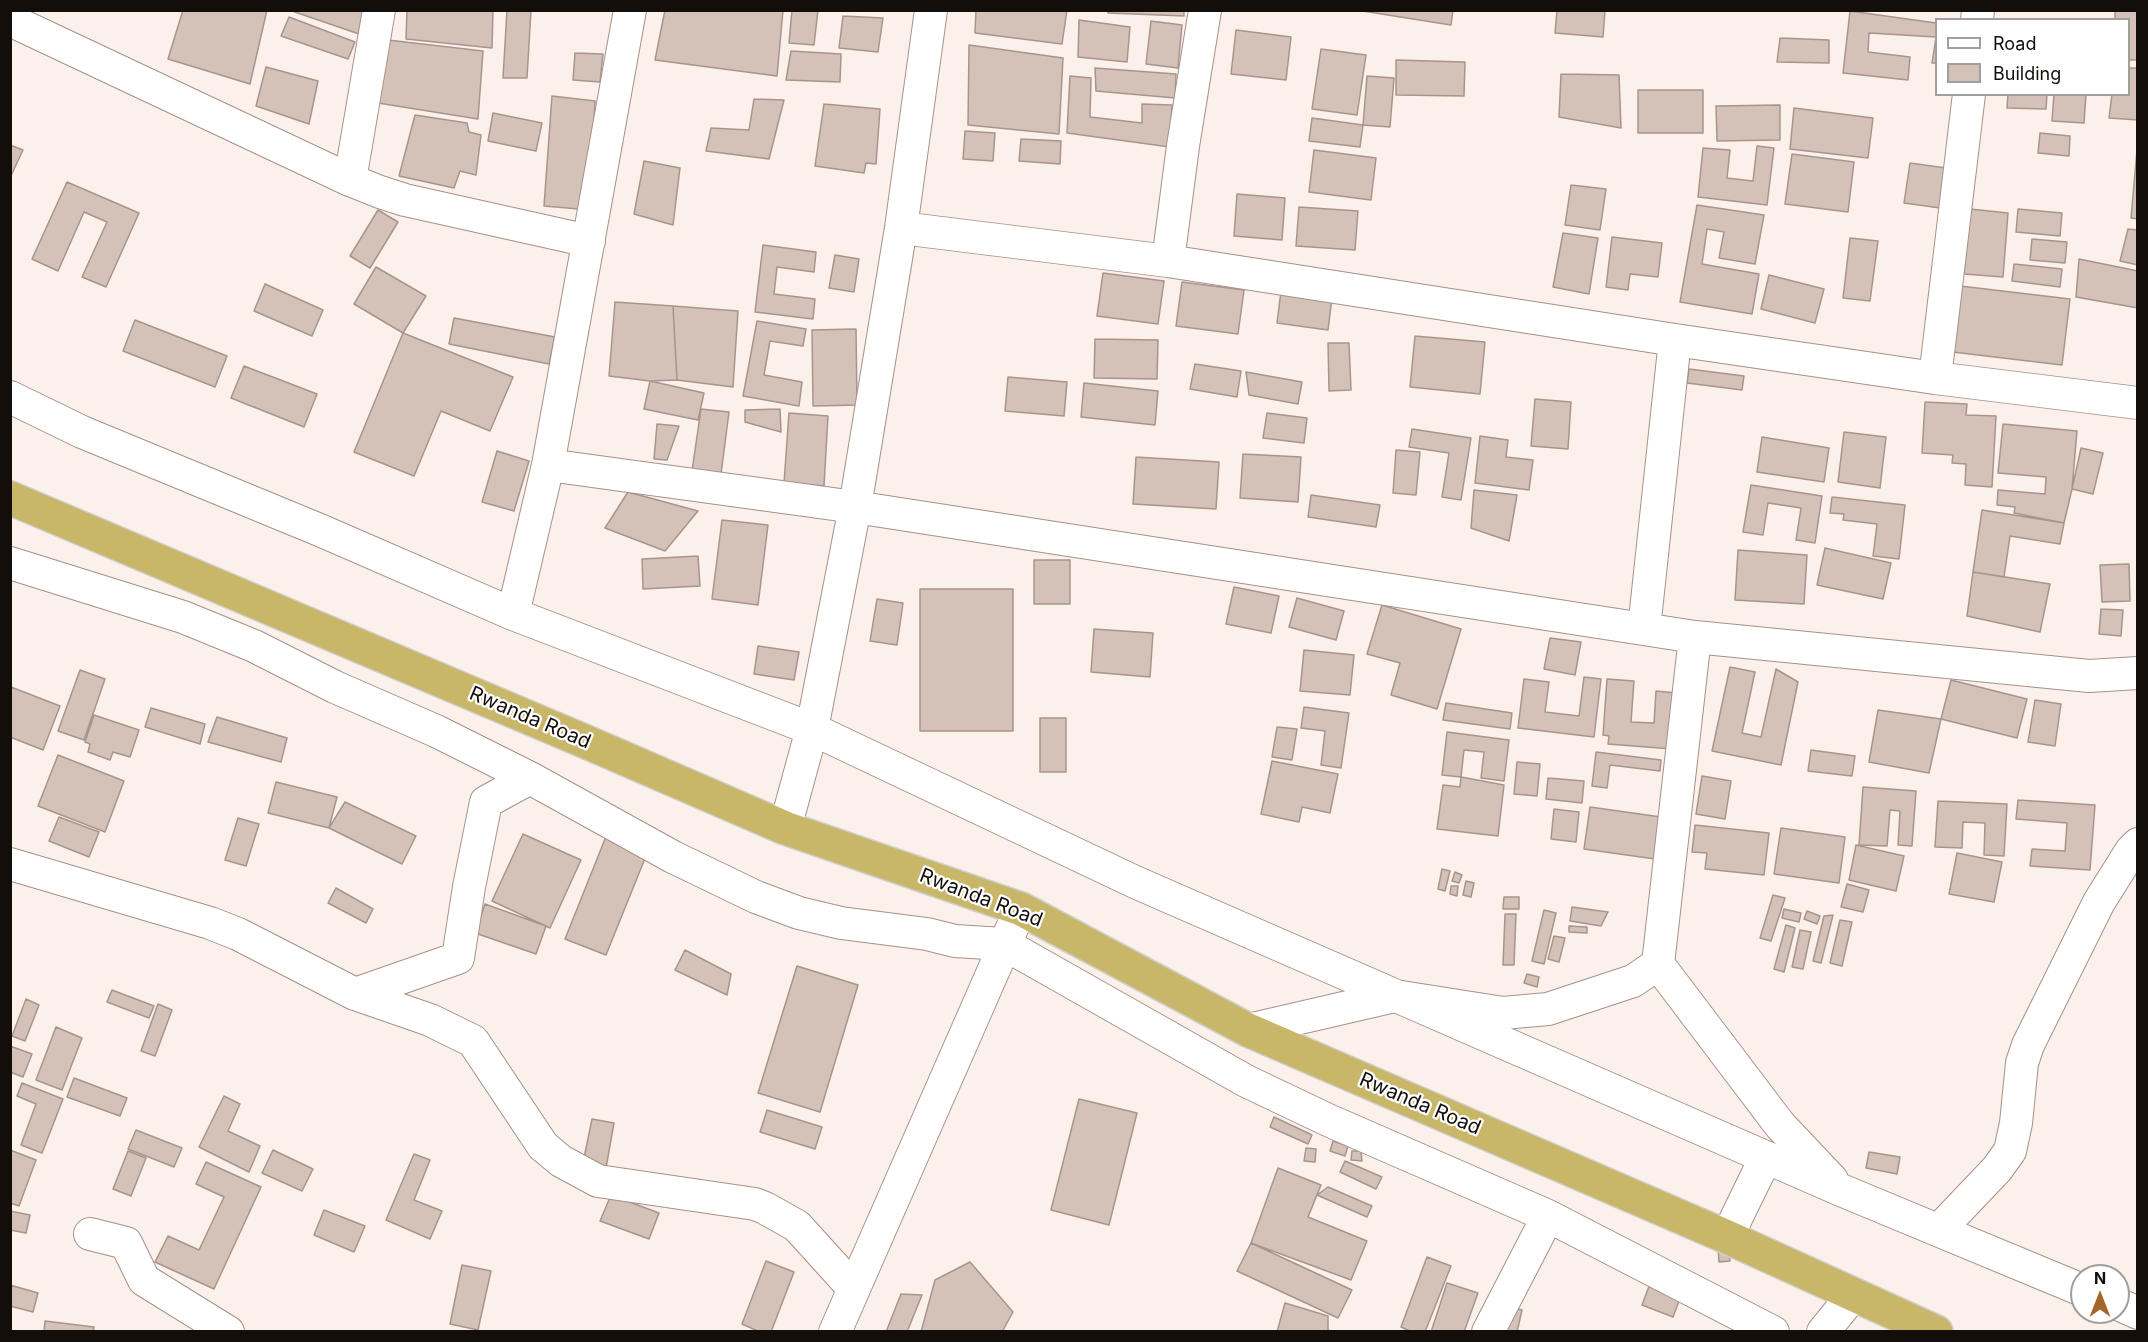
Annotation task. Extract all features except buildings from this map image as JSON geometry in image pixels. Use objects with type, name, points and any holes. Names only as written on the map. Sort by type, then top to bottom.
[{"type":"highway","name":"Rwanda Road","points":[[10,498],[785,828],[1021,909],[1248,1030],[1727,1237],[1936,1332]]},
{"type":"street","points":[[350,180],[379,10]]},
{"type":"street","points":[[513,614],[548,465],[630,10]]},
{"type":"street","points":[[785,828],[812,729],[855,507],[901,228],[932,10]]},
{"type":"street","points":[[1168,261],[1183,146],[1205,10]]},
{"type":"street","points":[[10,20],[350,180],[405,200],[589,241]]},
{"type":"street","points":[[1935,378],[1969,96]]},
{"type":"street","points":[[901,228],[1168,261],[1675,340],[1935,378],[2138,403]]},
{"type":"street","points":[[1644,629],[1675,340]]},
{"type":"street","points":[[10,397],[82,432],[311,526],[513,614],[812,729],[1135,882],[1766,1158],[2070,1285]]},
{"type":"street","points":[[548,465],[855,507],[1695,637],[2089,676],[2138,673]]},
{"type":"street","points":[[10,563],[183,617],[254,646],[335,687],[436,731],[530,778],[673,857],[756,897],[799,913],[841,923],[927,934],[955,941],[1004,944],[1246,1081],[1328,1120],[1548,1216],[1773,1332]]},
{"type":"street","points":[[1695,637],[1658,964],[1780,1125],[1841,1190]]},
{"type":"street","points":[[355,994],[459,958],[469,887],[486,802],[530,778]]},
{"type":"street","points":[[1939,1230],[1997,1169],[2010,1151],[2016,1123],[2022,1063],[2028,1046],[2099,902],[2131,851],[2138,844]]},
{"type":"street","points":[[10,864],[210,923],[238,934],[355,994],[429,1020],[473,1041],[543,1146],[577,1171],[598,1181],[755,1204],[765,1208],[796,1226],[854,1289]]},
{"type":"street","points":[[834,1332],[1021,909]]},
{"type":"street","points":[[1248,1030],[1395,996],[1503,1013],[1548,1009],[1633,981],[1658,964]]},
{"type":"street","points":[[1727,1237],[1766,1158]]},
{"type":"street","points":[[1488,1332],[1548,1216]]},
{"type":"street","points":[[90,1234],[126,1243],[144,1280],[228,1332]]},
{"type":"street","points":[[1823,1332],[1853,1295]]}]
